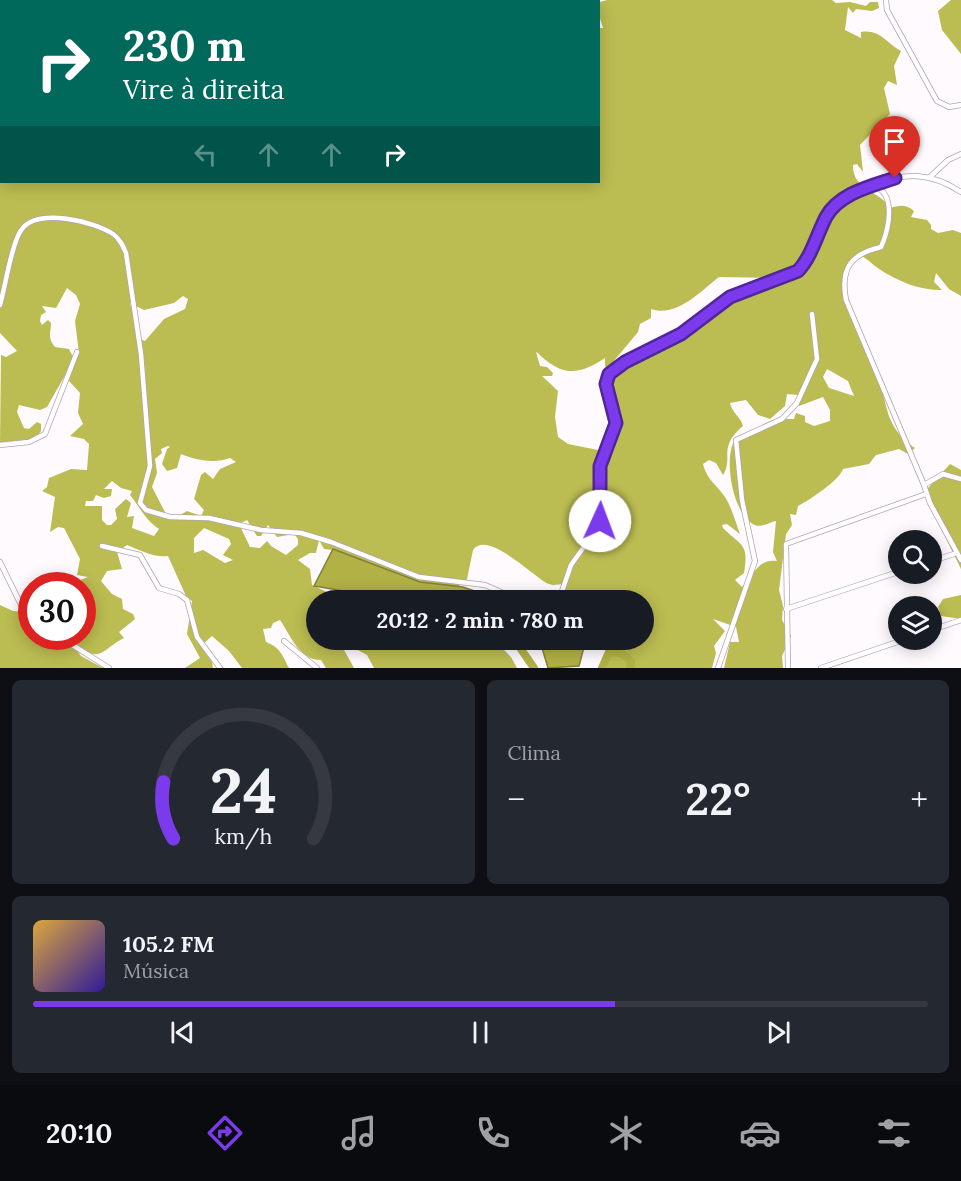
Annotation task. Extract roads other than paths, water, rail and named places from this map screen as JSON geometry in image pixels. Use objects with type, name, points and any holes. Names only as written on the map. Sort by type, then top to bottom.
[{"type":"street","points":[[886,0],[887,10],[937,101],[949,107],[961,105]]},
{"type":"street","points":[[930,177],[948,160],[961,154]]},
{"type":"street","points":[[561,590],[571,565],[600,521],[600,466],[616,423],[606,384],[609,374],[625,362],[681,334],[730,297],[798,271],[806,263],[827,215],[844,198],[906,175],[930,177],[948,183],[961,192]]},
{"type":"street","points":[[887,181],[890,215],[881,246],[862,251],[852,260],[843,285],[846,300],[926,494],[961,560]]},
{"type":"street","points":[[871,187],[878,187],[888,195]]},
{"type":"street","points":[[0,305],[19,234],[31,222],[47,218],[68,219],[92,225],[112,234],[122,244],[126,253],[141,354],[150,466],[140,503],[146,510],[170,517],[210,518],[261,530],[301,533],[331,542],[419,577],[486,585],[497,590]]},
{"type":"street","points":[[718,668],[755,561],[742,500],[736,440],[782,420],[797,403],[817,359],[812,314]]},
{"type":"street","points":[[0,445],[29,442],[45,434],[77,352]]},
{"type":"street","points":[[924,485],[942,474],[961,479]]},
{"type":"street","points":[[788,668],[786,544],[926,494]]},
{"type":"street","points":[[102,546],[140,555],[159,588],[184,597],[189,604],[197,637],[220,668]]},
{"type":"street","points":[[942,558],[954,554]]},
{"type":"street","points":[[0,562],[18,599]]},
{"type":"street","points":[[786,609],[888,575]]},
{"type":"street","points":[[942,627],[961,620]]},
{"type":"street","points":[[284,641],[317,668]]},
{"type":"street","points":[[821,668],[888,645]]},
{"type":"street","points":[[80,650],[108,668]]},
{"type":"waterway","points":[[522,650],[534,668]]},
{"type":"waterway","points":[[602,668],[608,654],[615,652],[631,661],[630,668]]}]
